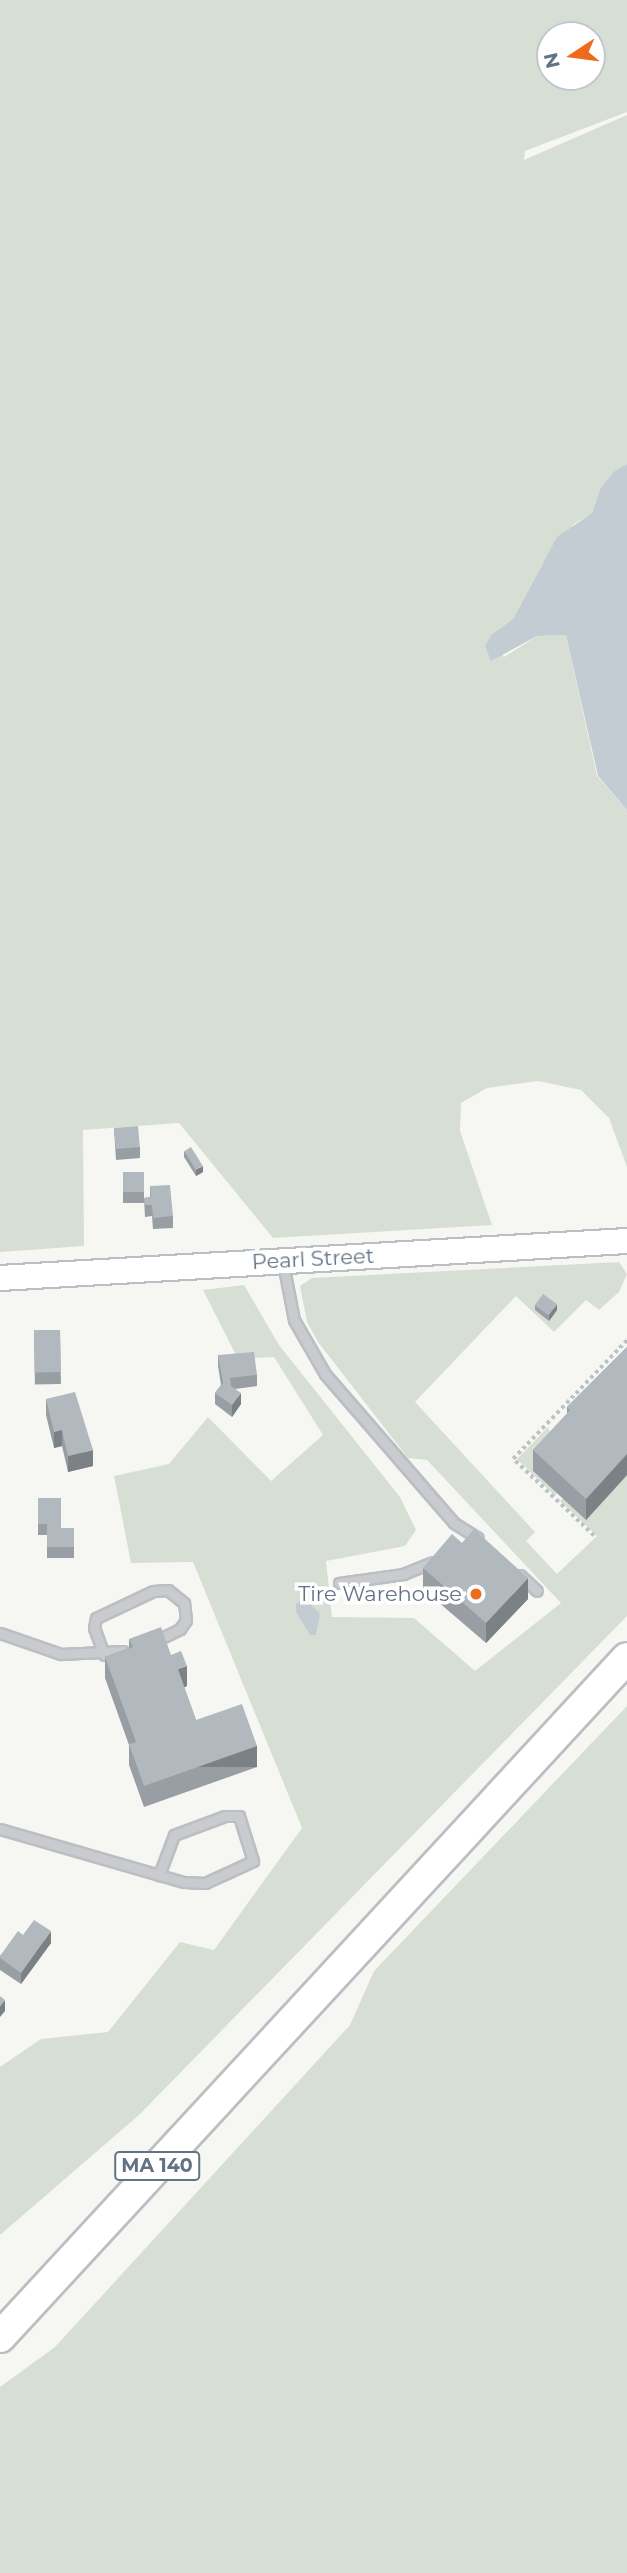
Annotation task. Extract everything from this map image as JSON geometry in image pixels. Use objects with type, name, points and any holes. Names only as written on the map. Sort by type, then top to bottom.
[{"type":"highway","name":"MA 140","points":[[0,2337],[627,1658]]},
{"type":"main road","name":"Pearl Street","points":[[0,1278],[627,1241]]},
{"type":"lane","points":[[283,1261],[294,1320],[326,1374],[459,1534],[488,1544]]},
{"type":"lane","points":[[339,1583],[403,1574],[432,1562],[443,1552]]},
{"type":"lane","points":[[508,1563],[537,1591]]},
{"type":"lane","points":[[104,1655],[94,1628],[101,1614],[153,1591],[174,1592],[184,1603],[186,1620],[171,1634],[142,1646]]},
{"type":"lane","points":[[0,1633],[61,1654],[104,1655],[129,1650]]},
{"type":"lane","points":[[0,1829],[159,1875],[205,1883],[247,1867],[253,1861],[253,1850],[239,1816],[232,1814],[174,1835],[159,1875]]},
{"type":"path","points":[[594,1536],[513,1459],[627,1340]]},
{"type":"path","points":[[565,1404],[571,1409]]},
{"type":"path","points":[[556,1500],[560,1496]]},
{"type":"shaded area","points":[[0,0],[627,0],[627,112],[525,151],[524,160],[627,115],[627,464],[613,472],[600,489],[592,513],[574,524],[543,563],[513,619],[492,634],[504,657],[537,636],[566,635],[597,776],[627,810],[627,1167],[609,1118],[581,1090],[538,1081],[487,1088],[461,1103],[460,1131],[492,1225],[273,1238],[179,1123],[83,1130],[84,1246],[0,1252]]},
{"type":"shaded area","points":[[627,464],[627,810],[598,776],[566,635],[537,636],[491,661],[485,646],[492,634],[513,619],[557,537],[592,513],[600,489],[613,472]]},
{"type":"shaded area","points":[[619,1262],[627,1274],[619,1292],[599,1310],[586,1300],[554,1332],[516,1296],[415,1402],[535,1532],[526,1541],[557,1574],[597,1536],[560,1501],[563,1498],[586,1519],[627,1475],[627,1616],[139,2115],[0,2235],[0,2067],[41,2039],[108,2032],[180,1942],[214,1950],[302,1828],[193,1562],[131,1563],[114,1476],[169,1464],[208,1417],[271,1481],[323,1435],[274,1357],[238,1359],[203,1290],[244,1285],[279,1345],[400,1497],[416,1530],[405,1546],[326,1561],[332,1617],[414,1618],[475,1671],[561,1603],[427,1460],[408,1458],[318,1342],[307,1322],[300,1286],[312,1278]]},
{"type":"shaded area","points":[[548,1427],[556,1447],[533,1471],[557,1493],[555,1496],[517,1459]]},
{"type":"shaded area","points":[[305,1598],[320,1614],[316,1635],[310,1635],[296,1612],[296,1604]]},
{"type":"shaded area","points":[[627,1706],[627,2573],[0,2573],[0,2387],[55,2347],[350,2025],[374,1971]]},
{"type":"building","points":[[138,1126],[140,1147],[116,1149],[114,1128]]},
{"type":"building","points":[[191,1147],[203,1166],[196,1170],[184,1151]]},
{"type":"building","points":[[123,1172],[144,1172],[144,1192],[123,1192]]},
{"type":"building","points":[[170,1185],[173,1216],[153,1218],[152,1205],[145,1205],[144,1198],[151,1197],[150,1186]]},
{"type":"building","points":[[543,1294],[557,1304],[549,1315],[535,1305]]},
{"type":"building","points":[[34,1330],[60,1330],[61,1372],[35,1372]]},
{"type":"building","points":[[627,1347],[627,1454],[586,1499],[533,1450],[570,1410],[567,1407]]},
{"type":"building","points":[[254,1352],[257,1375],[230,1378],[231,1386],[241,1393],[232,1405],[215,1393],[223,1383],[218,1355]]},
{"type":"building","points":[[75,1392],[93,1450],[68,1456],[62,1430],[54,1432],[46,1399]]},
{"type":"building","points":[[38,1498],[61,1498],[61,1528],[74,1528],[74,1547],[47,1547],[47,1524],[38,1524]]},
{"type":"building","name":"Tire Warehouse","points":[[474,1529],[528,1578],[486,1623],[423,1568],[452,1534],[462,1543]]},
{"type":"building","points":[[161,1627],[171,1655],[181,1651],[187,1666],[178,1669],[196,1720],[242,1704],[257,1746],[144,1786],[129,1744],[136,1742],[105,1657],[133,1647],[129,1639]]},
{"type":"building","points":[[34,1920],[51,1931],[21,1973],[0,1956],[18,1931],[23,1935]]},
{"type":"place","name":"Tire Warehouse","points":[[476,1594]]}]
